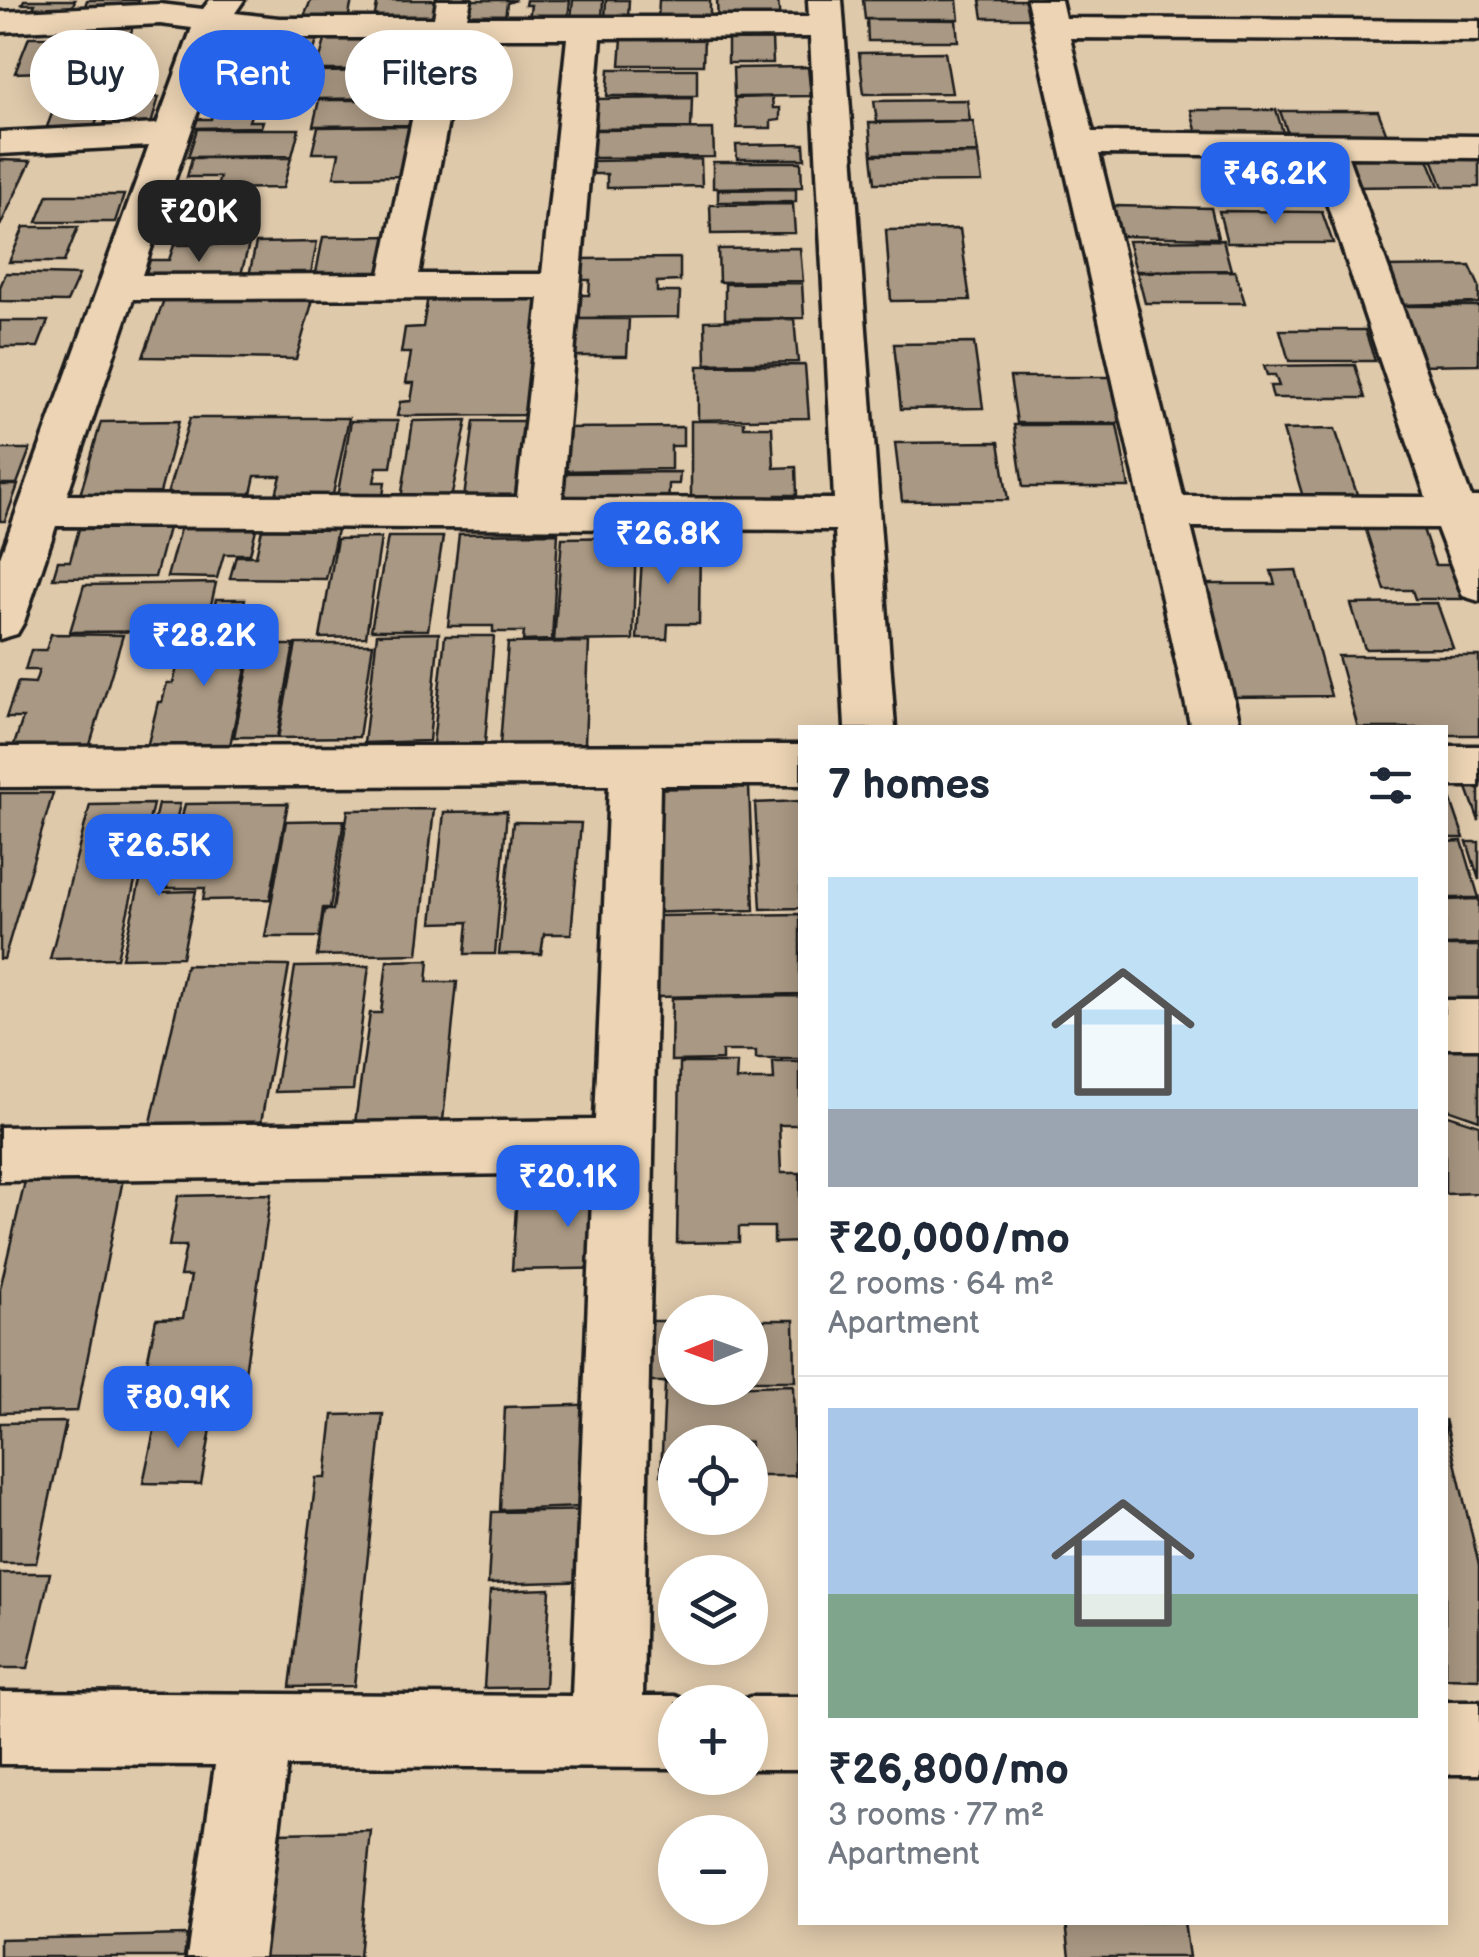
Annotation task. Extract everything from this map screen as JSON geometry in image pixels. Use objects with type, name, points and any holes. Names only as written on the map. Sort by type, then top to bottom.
[{"type":"street","points":[[0,622],[219,11]]},
{"type":"street","points":[[0,22],[219,11],[278,28],[451,14],[585,28],[826,14],[870,725]]},
{"type":"street","points":[[397,286],[451,14]]},
{"type":"street","points":[[1215,725],[1047,14],[1311,15],[1479,30]]},
{"type":"street","points":[[538,514],[585,28]]},
{"type":"street","points":[[0,143],[172,134]]},
{"type":"street","points":[[1078,143],[1479,147]]},
{"type":"street","points":[[1326,146],[1466,513],[1479,584]]},
{"type":"street","points":[[118,287],[560,286]]},
{"type":"street","points":[[40,510],[857,516]]},
{"type":"street","points":[[1165,511],[1466,513]]},
{"type":"street","points":[[606,1732],[635,765]]},
{"type":"street","points":[[0,767],[798,765]]},
{"type":"street","points":[[1448,766],[1479,766]]},
{"type":"street","points":[[1448,1024],[1479,1024]]},
{"type":"street","points":[[0,1154],[624,1146]]},
{"type":"street","points":[[0,1728],[658,1732]]},
{"type":"street","points":[[224,1957],[256,1729]]},
{"type":"street","points":[[768,1733],[798,1733]]},
{"type":"street","points":[[1448,1738],[1479,1738]]},
{"type":"building","points":[[24,0],[75,0],[72,8],[33,9],[35,4],[22,4]]},
{"type":"building","points":[[87,0],[139,0],[138,5],[85,6]]},
{"type":"building","points":[[311,0],[352,0],[347,25],[300,26]]},
{"type":"building","points":[[378,0],[444,0],[439,24],[373,24]]},
{"type":"building","points":[[463,0],[516,0],[507,3],[504,24],[462,24]]},
{"type":"building","points":[[526,0],[570,0],[568,18],[529,19],[531,5],[525,5]]},
{"type":"building","points":[[573,0],[603,0],[602,18],[571,18]]},
{"type":"building","points":[[606,0],[629,0],[628,19],[605,20]]},
{"type":"building","points":[[659,0],[710,0],[710,21],[658,21]]},
{"type":"building","points":[[717,0],[778,0],[780,21],[718,22]]},
{"type":"building","points":[[863,0],[957,0],[959,19],[865,19]]},
{"type":"building","points":[[980,0],[1026,0],[1030,18],[983,18]]},
{"type":"building","points":[[867,19],[956,20],[958,41],[868,41]]},
{"type":"building","points":[[133,25],[132,30],[87,30]]},
{"type":"building","points":[[29,37],[30,37],[30,72],[15,73]]},
{"type":"building","points":[[622,38],[704,38],[703,65],[620,65]]},
{"type":"building","points":[[772,39],[773,63],[728,63],[728,40]]},
{"type":"building","points":[[325,40],[345,40],[345,70],[325,70]]},
{"type":"building","points":[[945,52],[952,93],[864,94],[859,53]]},
{"type":"building","points":[[808,67],[811,96],[734,97],[733,68]]},
{"type":"building","points":[[609,69],[697,69],[697,96],[607,96]]},
{"type":"building","points":[[325,72],[345,72],[345,99],[325,99]]},
{"type":"building","points":[[772,97],[773,108],[780,108],[780,120],[771,121],[771,128],[737,128],[735,98]]},
{"type":"building","points":[[692,98],[691,128],[589,129],[591,99]]},
{"type":"building","points":[[325,100],[345,100],[345,120],[413,120],[412,125],[313,126],[314,120],[325,120]]},
{"type":"building","points":[[967,100],[970,121],[877,122],[874,101]]},
{"type":"building","points":[[1191,110],[1276,110],[1286,142],[1199,142]]},
{"type":"building","points":[[1280,111],[1378,111],[1390,143],[1291,143]]},
{"type":"building","points":[[50,120],[97,120],[93,131],[45,132]]},
{"type":"building","points":[[106,120],[152,120],[149,131],[102,132]]},
{"type":"building","points":[[194,120],[263,121],[261,127],[191,128]]},
{"type":"building","points":[[973,121],[978,153],[872,154],[869,123]]},
{"type":"building","points":[[415,126],[406,176],[334,177],[339,153],[312,153],[318,127]]},
{"type":"building","points":[[197,129],[299,129],[292,156],[188,157]]},
{"type":"building","points":[[713,129],[714,157],[592,158],[594,130]]},
{"type":"building","points":[[804,144],[805,159],[737,159],[736,145]]},
{"type":"building","points":[[1430,153],[1479,153],[1479,187],[1443,187]]},
{"type":"building","points":[[978,154],[982,182],[875,183],[872,155]]},
{"type":"building","points":[[1426,154],[1439,186],[1350,187],[1338,155]]},
{"type":"building","points":[[192,158],[291,158],[283,188],[216,189],[220,177],[187,177]]},
{"type":"building","points":[[701,159],[702,186],[607,188],[607,174],[593,174],[593,161]]},
{"type":"building","points":[[0,160],[31,161],[0,226]]},
{"type":"building","points":[[713,162],[801,162],[802,187],[713,188]]},
{"type":"building","points":[[796,189],[796,202],[718,202],[718,190]]},
{"type":"building","points":[[48,195],[124,195],[115,222],[37,222]]},
{"type":"building","points":[[793,204],[795,233],[711,234],[710,205]]},
{"type":"building","points":[[1114,206],[1211,208],[1218,238],[1120,236]]},
{"type":"building","points":[[1219,211],[1322,212],[1333,243],[1227,243]]},
{"type":"building","points":[[24,227],[78,227],[64,262],[9,262]]},
{"type":"building","points":[[960,229],[970,300],[891,301],[886,230]]},
{"type":"building","points":[[395,236],[388,282],[314,283],[323,237]]},
{"type":"building","points":[[1223,240],[1231,270],[1136,271],[1128,241]]},
{"type":"building","points":[[317,242],[309,284],[247,285],[256,243]]},
{"type":"building","points":[[249,244],[239,282],[143,283],[150,260],[169,260],[174,245]]},
{"type":"building","points":[[800,248],[803,281],[719,282],[718,249]]},
{"type":"building","points":[[680,258],[680,281],[657,282],[657,292],[680,292],[679,317],[576,318],[578,295],[589,295],[590,280],[579,280],[580,259]]},
{"type":"building","points":[[1470,266],[1479,286],[1479,303],[1396,305],[1381,267]]},
{"type":"building","points":[[1235,271],[1245,303],[1145,303],[1137,272]]},
{"type":"building","points":[[6,273],[79,275],[67,302],[0,301]]},
{"type":"building","points":[[802,283],[804,318],[725,319],[725,284]]},
{"type":"building","points":[[166,294],[314,296],[296,359],[143,357]]},
{"type":"building","points":[[428,296],[544,296],[532,415],[397,416],[400,402],[411,401],[414,383],[406,383],[411,353],[401,353],[405,328],[423,327]]},
{"type":"building","points":[[1394,306],[1479,306],[1479,364],[1416,365]]},
{"type":"building","points":[[562,319],[629,319],[627,356],[559,356]]},
{"type":"building","points":[[794,319],[798,362],[706,364],[705,321]]},
{"type":"building","points":[[0,321],[48,321],[38,347],[0,347]]},
{"type":"building","points":[[1280,330],[1365,330],[1375,361],[1289,361]]},
{"type":"building","points":[[974,343],[983,408],[901,409],[894,344]]},
{"type":"building","points":[[805,365],[809,418],[698,420],[698,366]]},
{"type":"building","points":[[1355,365],[1365,398],[1273,398],[1270,386],[1279,386],[1275,375],[1267,375],[1264,366]]},
{"type":"building","points":[[1010,377],[1112,377],[1122,423],[1017,423]]},
{"type":"building","points":[[190,418],[349,418],[332,499],[275,498],[281,476],[255,476],[250,498],[166,498]]},
{"type":"building","points":[[467,420],[451,499],[401,499],[413,421]]},
{"type":"building","points":[[179,421],[156,508],[76,509],[101,422]]},
{"type":"building","points":[[351,421],[398,421],[391,467],[377,467],[374,482],[385,482],[382,503],[336,503]]},
{"type":"building","points":[[474,421],[527,421],[519,506],[463,506]]},
{"type":"building","points":[[691,421],[744,421],[744,427],[772,427],[774,468],[796,467],[797,495],[776,495],[777,511],[691,501]]},
{"type":"building","points":[[1014,425],[1117,425],[1129,487],[1023,487]]},
{"type":"building","points":[[683,427],[683,446],[671,446],[671,469],[560,471],[563,428]]},
{"type":"building","points":[[1335,429],[1358,497],[1303,497],[1283,430]]},
{"type":"building","points":[[999,442],[1008,500],[902,501],[895,443]]},
{"type":"building","points":[[0,449],[30,449],[17,484],[0,484]]},
{"type":"building","points":[[680,472],[679,484],[669,484],[668,511],[554,512],[557,473]]},
{"type":"building","points":[[0,485],[18,485],[5,521],[0,521]]},
{"type":"building","points":[[1422,526],[1435,565],[1450,565],[1462,599],[1415,599],[1412,590],[1385,590],[1365,527]]},
{"type":"building","points":[[168,528],[155,577],[53,578],[58,561],[70,561],[79,529]]},
{"type":"building","points":[[180,529],[256,529],[250,554],[224,554],[217,578],[167,577]]},
{"type":"building","points":[[262,529],[337,530],[326,579],[230,578],[236,556],[256,556]]},
{"type":"building","points":[[558,533],[552,640],[523,641],[524,632],[493,632],[493,626],[448,626],[459,534]]},
{"type":"building","points":[[388,537],[443,537],[428,630],[371,630]]},
{"type":"building","points":[[636,537],[633,640],[554,641],[562,538]]},
{"type":"building","points":[[381,538],[366,637],[320,638],[337,539]]},
{"type":"building","points":[[643,541],[700,541],[699,624],[668,624],[667,639],[637,639]]},
{"type":"building","points":[[1296,570],[1331,696],[1224,697],[1218,638],[1206,584],[1275,584],[1271,571]]},
{"type":"building","points":[[216,583],[205,631],[70,632],[84,585]]},
{"type":"building","points":[[216,599],[245,599],[237,635],[253,635],[228,755],[145,756],[158,702],[162,702],[167,683],[173,683],[181,652],[170,652],[174,636],[208,635]]},
{"type":"building","points":[[1437,603],[1453,648],[1365,649],[1351,604]]},
{"type":"building","points":[[439,633],[429,741],[364,743],[377,634]]},
{"type":"building","points":[[51,634],[123,635],[89,748],[13,748],[23,718],[6,718],[18,682],[35,683],[39,670],[25,670],[31,650],[46,650]]},
{"type":"building","points":[[271,634],[269,645],[294,645],[277,737],[234,737],[255,635]]},
{"type":"building","points":[[445,636],[494,636],[485,743],[433,744]]},
{"type":"building","points":[[589,642],[585,743],[500,745],[508,643]]},
{"type":"building","points":[[296,644],[373,644],[359,737],[278,738]]},
{"type":"building","points":[[1338,656],[1479,656],[1479,735],[1448,735],[1448,725],[1357,725]]},
{"type":"building","points":[[1466,785],[1479,785],[1479,821]]},
{"type":"building","points":[[749,787],[754,910],[638,913],[639,789]]},
{"type":"building","points":[[1448,792],[1464,838],[1448,838]]},
{"type":"building","points":[[0,793],[53,793],[4,959],[0,959]]},
{"type":"building","points":[[798,801],[798,908],[761,909],[755,803]]},
{"type":"building","points":[[288,803],[270,899],[203,900],[205,888],[166,888],[185,804]]},
{"type":"building","points":[[153,804],[117,958],[50,959],[90,805]]},
{"type":"building","points":[[158,804],[180,804],[160,892],[196,891],[182,957],[122,958]]},
{"type":"building","points":[[434,809],[418,954],[317,956],[324,910],[333,910],[348,810]]},
{"type":"building","points":[[507,811],[495,954],[465,954],[468,922],[432,923],[444,812]]},
{"type":"building","points":[[344,820],[330,908],[323,908],[319,937],[265,937],[286,821]]},
{"type":"building","points":[[513,822],[581,823],[571,934],[544,934],[541,954],[499,954]]},
{"type":"building","points":[[1462,841],[1479,898],[1448,898],[1448,842]]},
{"type":"building","points":[[1467,842],[1479,842],[1479,880]]},
{"type":"building","points":[[1479,899],[1479,944],[1448,945],[1448,900]]},
{"type":"building","points":[[798,914],[798,994],[657,997],[658,916]]},
{"type":"building","points":[[1448,946],[1479,946],[1479,1002],[1448,1002]]},
{"type":"building","points":[[429,960],[427,982],[457,982],[443,1121],[355,1123],[370,1013],[381,1013],[387,961]]},
{"type":"building","points":[[186,965],[289,966],[257,1145],[146,1145]]},
{"type":"building","points":[[369,966],[353,1090],[275,1092],[295,967]]},
{"type":"building","points":[[798,996],[798,1059],[756,1059],[756,1051],[722,1051],[722,1060],[671,1061],[672,998]]},
{"type":"building","points":[[1448,1048],[1479,1048],[1479,1120],[1448,1109]]},
{"type":"building","points":[[773,1062],[798,1062],[798,1125],[779,1125],[781,1173],[798,1173],[798,1242],[774,1243],[774,1227],[739,1227],[739,1242],[677,1243],[680,1063],[737,1063],[736,1080],[774,1080]]},
{"type":"building","points":[[1448,1115],[1479,1125],[1479,1193],[1448,1194]]},
{"type":"building","points":[[124,1174],[77,1411],[0,1413],[0,1289],[26,1177]]},
{"type":"building","points":[[622,1190],[620,1268],[512,1270],[517,1192]]},
{"type":"building","points":[[271,1194],[240,1407],[149,1409],[152,1388],[178,1387],[181,1367],[146,1368],[156,1319],[183,1318],[191,1276],[180,1276],[186,1246],[169,1246],[178,1196]]},
{"type":"building","points":[[768,1320],[794,1320],[795,1381],[768,1381]]},
{"type":"building","points":[[648,1321],[658,1321],[658,1382],[646,1382]]},
{"type":"building","points":[[793,1385],[795,1476],[768,1476],[768,1425],[663,1425],[664,1405],[768,1405],[768,1386]]},
{"type":"building","points":[[610,1404],[609,1506],[500,1510],[505,1407]]},
{"type":"building","points":[[383,1414],[354,1686],[290,1687],[316,1478],[326,1478],[333,1415]]},
{"type":"building","points":[[157,1417],[213,1418],[201,1484],[143,1483]]},
{"type":"building","points":[[66,1422],[36,1563],[0,1563],[0,1423]]},
{"type":"building","points":[[1448,1432],[1479,1565],[1479,1679],[1448,1678]]},
{"type":"building","points":[[600,1510],[599,1581],[488,1584],[492,1512]]},
{"type":"building","points":[[0,1573],[50,1573],[28,1668],[0,1668]]},
{"type":"building","points":[[550,1589],[545,1687],[484,1688],[490,1591]]},
{"type":"building","points":[[371,1831],[359,1957],[264,1957],[279,1833]]},
{"type":"building","points":[[1066,1925],[1184,1925],[1189,1957],[1070,1957]]},
{"type":"building","points":[[187,1935],[184,1957],[0,1957],[0,1939]]}]
